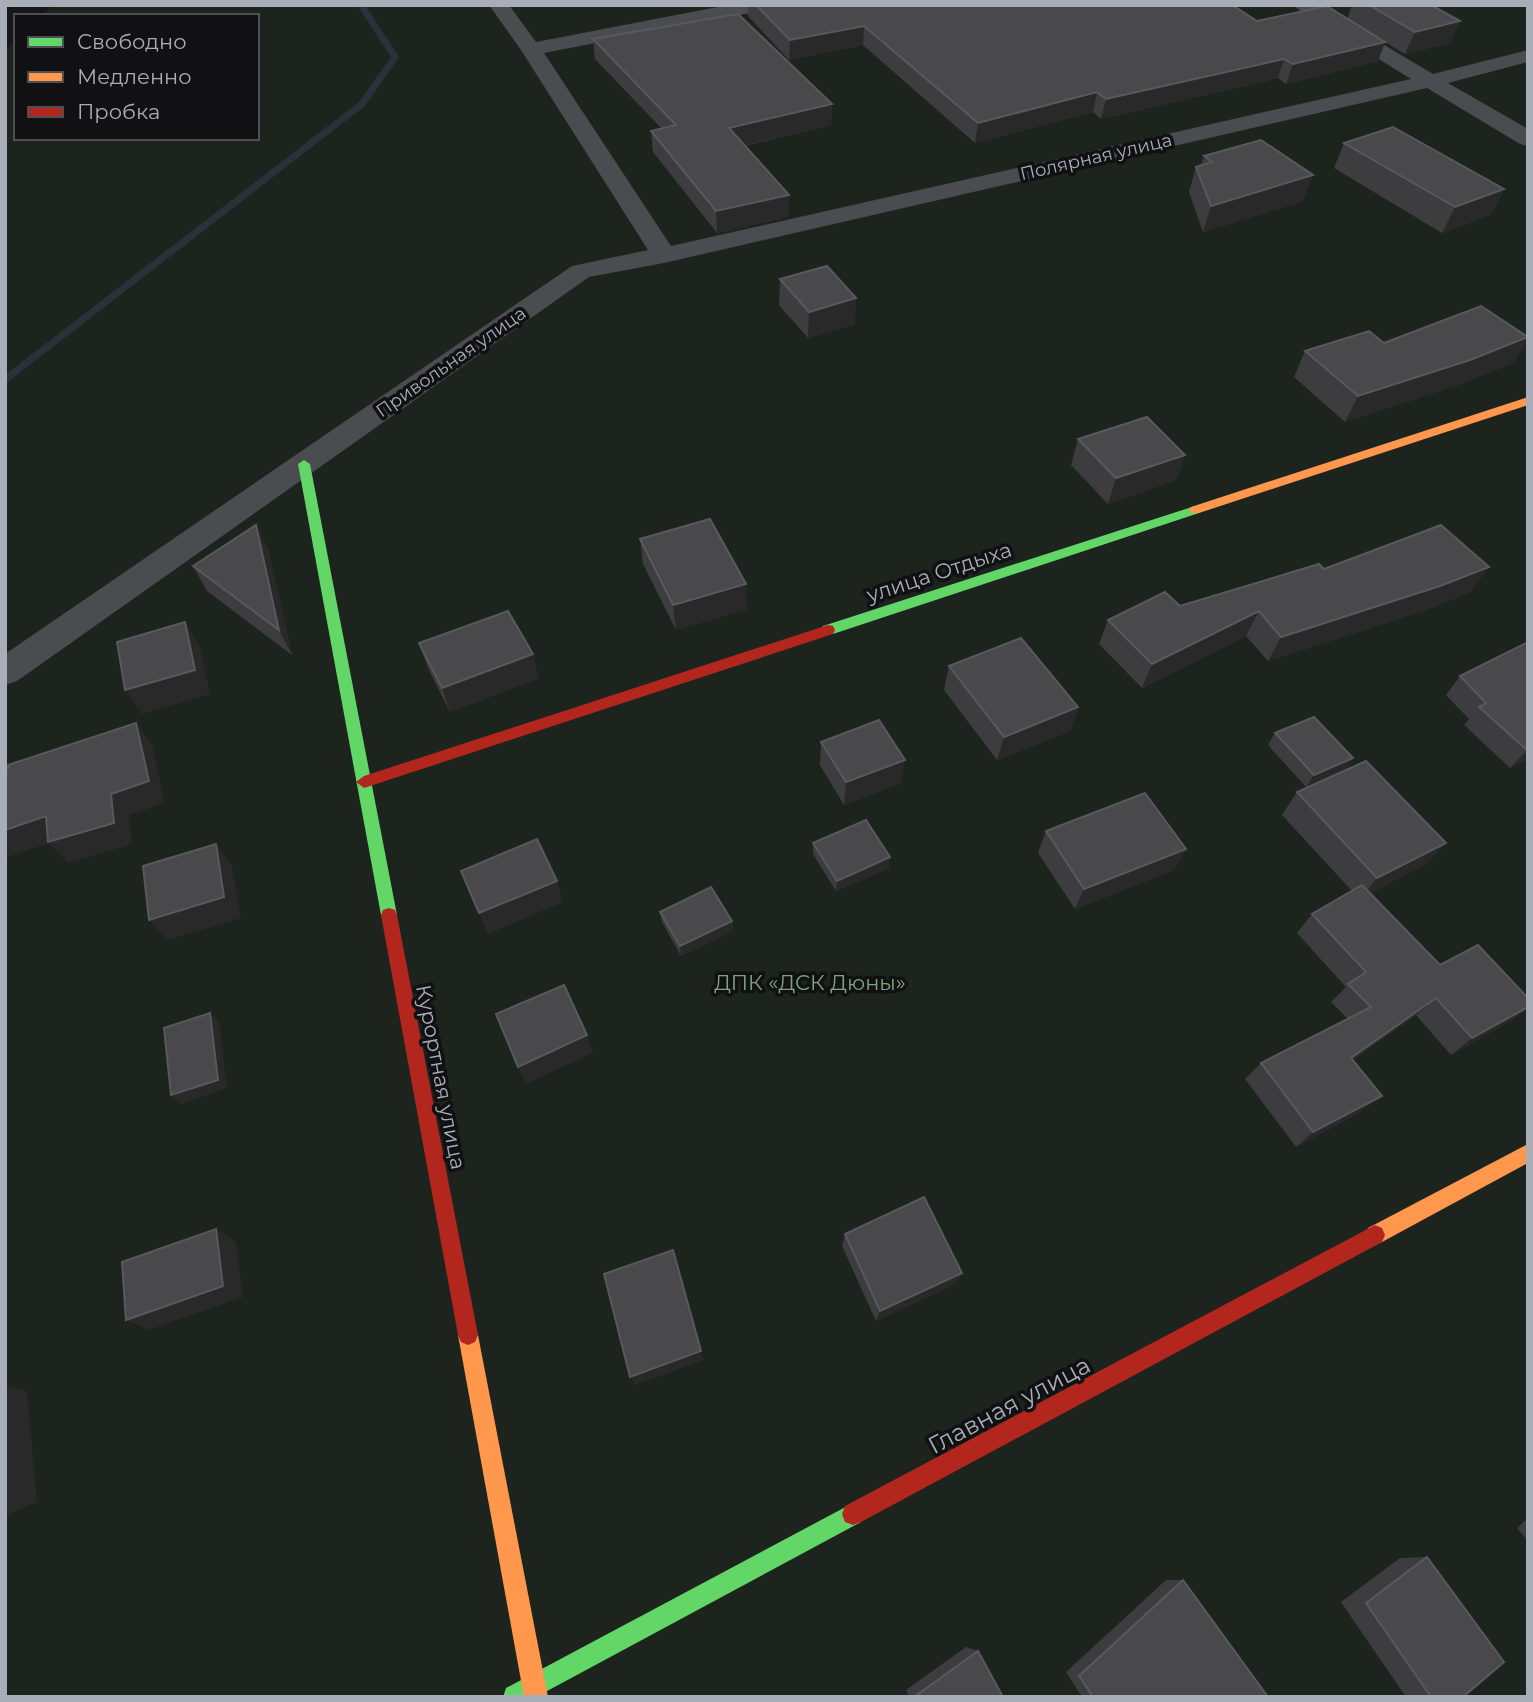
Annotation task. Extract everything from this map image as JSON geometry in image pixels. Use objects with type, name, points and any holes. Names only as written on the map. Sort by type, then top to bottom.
[{"type":"street","points":[[499,5],[531,49],[664,255]]},
{"type":"street","points":[[531,49],[760,5]]},
{"type":"street","points":[[1301,5],[1528,139]]},
{"type":"street","name":"Полярная улица","points":[[664,255],[1429,81],[1528,56]]},
{"type":"street","name":"Привольная улица","points":[[5,672],[581,271],[664,255]]},
{"type":"street","name":"улица Отдыха","points":[[364,782],[1528,401]]},
{"type":"street","name":"Курортная улица","points":[[304,464],[535,1691]]},
{"type":"street","name":"Главная улица","points":[[512,1697],[535,1691],[1528,1153]]},
{"type":"green space","name":"ДПК «ДСК Дюны»","points":[[53,5],[1528,5],[1528,1697],[5,1697],[5,50],[14,42],[14,140],[259,140],[259,14],[44,14]]},
{"type":"building","points":[[756,5],[1232,5],[1257,21],[1327,6],[1385,42],[1293,64],[1284,59],[1106,99],[1097,92],[978,123],[864,26],[790,40]]},
{"type":"building","points":[[1369,5],[1431,5],[1460,21],[1415,32]]},
{"type":"building","points":[[738,14],[832,104],[729,128],[789,195],[716,211],[651,131],[676,125],[593,39]]},
{"type":"building","points":[[1393,127],[1504,189],[1455,207],[1344,143]]},
{"type":"building","points":[[1261,140],[1313,175],[1211,206],[1196,167],[1212,162],[1204,156]]},
{"type":"building","points":[[827,266],[856,298],[809,312],[780,279]]},
{"type":"building","points":[[1481,306],[1528,337],[1470,360],[1358,396],[1305,351],[1369,331],[1384,343]]},
{"type":"building","points":[[1147,417],[1185,455],[1116,478],[1078,439]]},
{"type":"building","points":[[710,519],[746,584],[673,605],[640,539]]},
{"type":"building","points":[[256,525],[279,630],[193,566]]},
{"type":"building","points":[[1441,525],[1489,567],[1440,586],[1281,637],[1259,611],[1152,664],[1108,620],[1165,592],[1180,606],[1319,564],[1324,569]]},
{"type":"building","points":[[508,611],[533,654],[442,688],[419,643]]},
{"type":"building","points":[[185,622],[195,670],[125,690],[117,642]]},
{"type":"building","points":[[1021,638],[1078,707],[1004,737],[949,666]]},
{"type":"building","points":[[1528,642],[1527,750],[1479,707],[1486,703],[1460,676]]},
{"type":"building","points":[[1314,717],[1353,758],[1314,775],[1275,733]]},
{"type":"building","points":[[879,720],[905,760],[846,782],[821,742]]},
{"type":"building","points":[[136,723],[149,781],[111,794],[114,823],[48,842],[46,816],[5,830],[5,768],[9,767],[8,765]]},
{"type":"building","points":[[1366,761],[1446,843],[1377,878],[1297,792]]},
{"type":"building","points":[[1145,793],[1186,849],[1084,889],[1046,831]]},
{"type":"building","points":[[866,820],[890,857],[837,881],[813,843]]},
{"type":"building","points":[[537,839],[557,881],[479,913],[461,871]]},
{"type":"building","points":[[216,844],[224,897],[149,920],[143,866]]},
{"type":"building","points":[[1362,885],[1440,965],[1478,945],[1528,998],[1528,1007],[1472,1038],[1436,998],[1351,1058],[1382,1096],[1313,1132],[1261,1063],[1371,1007],[1348,984],[1366,972],[1312,914]]},
{"type":"building","points":[[711,887],[732,921],[680,946],[660,912]]},
{"type":"building","points":[[564,985],[587,1035],[518,1067],[496,1014]]},
{"type":"building","points":[[210,1013],[218,1080],[171,1095],[164,1028]]},
{"type":"building","points":[[924,1197],[962,1273],[880,1311],[845,1234]]},
{"type":"building","points":[[216,1229],[223,1286],[126,1320],[122,1262]]},
{"type":"building","points":[[673,1250],[701,1351],[630,1377],[604,1274]]},
{"type":"building","points":[[1427,1557],[1504,1662],[1463,1697],[1431,1697],[1366,1603]]},
{"type":"building","points":[[1183,1580],[1268,1697],[1093,1697],[1079,1676]]},
{"type":"building","points":[[978,1651],[1003,1697],[914,1697]]},
{"type":"waterway","points":[[5,381],[362,104],[395,57],[361,5]]},
{"type":"traffic: fast","points":[[304,464],[389,915]]},
{"type":"traffic: fast","points":[[828,630],[1195,510]]},
{"type":"traffic: fast","points":[[514,1696],[853,1514]]},
{"type":"traffic: slow","points":[[1195,510],[1528,401]]},
{"type":"traffic: slow","points":[[1375,1235],[1528,1153]]},
{"type":"traffic: slow","points":[[468,1335],[536,1697]]},
{"type":"traffic: jam","points":[[364,782],[828,630]]},
{"type":"traffic: jam","points":[[389,915],[468,1335]]},
{"type":"traffic: jam","points":[[853,1514],[1375,1235]]}]
